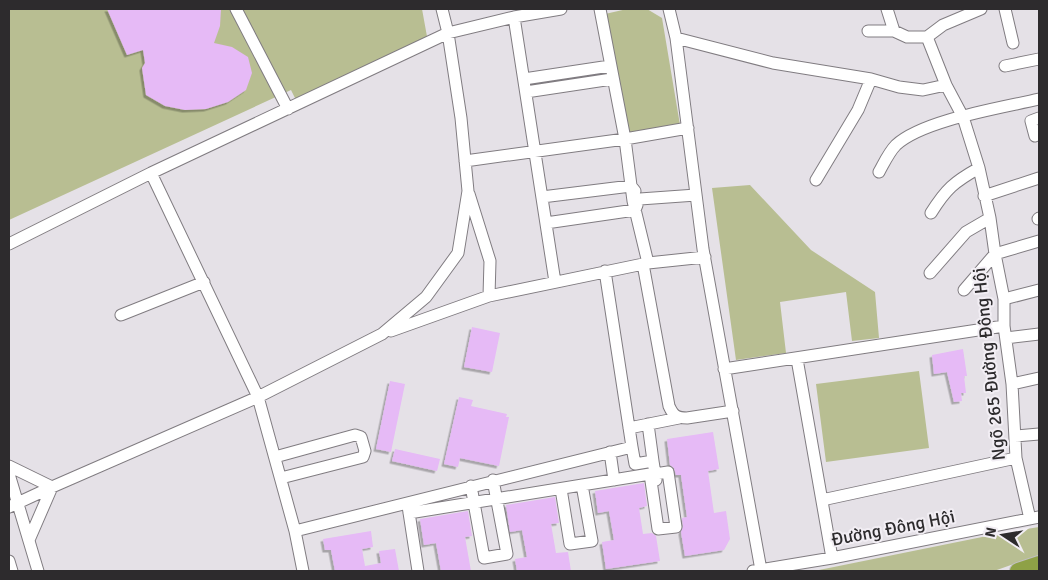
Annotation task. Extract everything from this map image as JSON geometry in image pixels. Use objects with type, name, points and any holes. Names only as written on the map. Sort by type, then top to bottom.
[{"type":"highway","points":[[1018,571],[1039,564]]},
{"type":"street","points":[[236,9],[288,109]]},
{"type":"street","points":[[382,334],[426,297],[458,253],[468,192],[461,118],[448,32],[442,9]]},
{"type":"street","points":[[9,244],[151,173],[448,32],[560,9]]},
{"type":"street","points":[[600,9],[625,139],[631,186],[669,406],[673,415],[679,418]]},
{"type":"street","points":[[669,9],[676,38],[705,257],[733,411],[757,571]]},
{"type":"street","points":[[887,9],[894,31]]},
{"type":"street","points":[[868,31],[894,31],[907,37],[927,37],[943,25],[982,9]]},
{"type":"street","points":[[1005,9],[1013,43]]},
{"type":"street","points":[[514,17],[556,282]]},
{"type":"street","name":"Ngõ 265 Đường Đông Hội","points":[[927,37],[946,85],[963,117],[979,168],[1004,299],[1005,332],[1012,384],[1016,458],[1035,518]]},
{"type":"street","points":[[676,38],[773,64],[871,79],[899,87],[923,90],[946,85]]},
{"type":"street","points":[[1005,66],[1039,59]]},
{"type":"street","points":[[524,79],[610,66]]},
{"type":"street","points":[[526,92],[612,79]]},
{"type":"street","points":[[816,180],[858,110],[871,79]]},
{"type":"street","points":[[879,172],[894,147],[907,136],[935,124],[1037,100],[1039,118],[1031,121],[1035,136]]},
{"type":"street","points":[[466,162],[688,128]]},
{"type":"street","points":[[931,213],[945,191],[963,176],[979,168]]},
{"type":"street","points":[[151,173],[258,397],[281,478],[304,571]]},
{"type":"street","points":[[984,196],[1039,178]]},
{"type":"street","points":[[542,198],[631,186]]},
{"type":"street","points":[[631,186],[640,199]]},
{"type":"street","points":[[468,192],[490,261],[489,296]]},
{"type":"street","points":[[640,199],[696,195]]},
{"type":"street","points":[[635,210],[640,199]]},
{"type":"street","points":[[546,223],[635,210]]},
{"type":"street","points":[[930,273],[966,232],[990,218]]},
{"type":"street","points":[[964,290],[995,254],[1039,242]]},
{"type":"street","points":[[14,505],[52,486],[258,397],[382,334],[489,296],[645,264],[705,257]]},
{"type":"street","points":[[604,272],[635,464],[653,461]]},
{"type":"street","points":[[120,315],[204,282]]},
{"type":"street","points":[[1004,299],[1039,290]]},
{"type":"street","points":[[724,369],[1005,332],[1039,334]]},
{"type":"street","points":[[797,359],[832,558]]},
{"type":"street","points":[[1012,384],[1039,378]]},
{"type":"street","points":[[629,428],[679,418],[733,411]]},
{"type":"street","points":[[408,508],[474,504],[650,474],[658,529],[676,527],[668,472],[656,478],[648,424]]},
{"type":"street","points":[[1014,436],[1039,434]]},
{"type":"street","points":[[275,456],[355,435],[362,438],[365,450],[363,457],[281,478]]},
{"type":"street","points":[[295,531],[408,508],[471,486],[632,447]]},
{"type":"street","points":[[610,452],[614,480]]},
{"type":"street","points":[[822,500],[1016,458]]},
{"type":"street","points":[[9,466],[52,486]]},
{"type":"street","points":[[9,474],[14,505],[29,540],[38,571]]},
{"type":"street","points":[[471,486],[484,558],[508,554],[494,480]]},
{"type":"street","points":[[560,489],[570,544],[592,541],[582,485]]},
{"type":"street","points":[[29,540],[52,486]]},
{"type":"street","points":[[408,508],[418,571]]},
{"type":"street","name":"Đường Đông Hội","points":[[757,571],[1035,518]]},
{"type":"street","points":[[9,561],[12,571]]},
{"type":"green space","points":[[9,9],[422,9],[428,42],[298,104],[291,90],[9,220]]},
{"type":"green space","points":[[627,9],[647,9],[662,18],[680,125],[629,133],[605,14]]},
{"type":"green space","points":[[750,185],[811,250],[875,292],[879,338],[852,341],[846,292],[780,302],[786,353],[736,360],[712,188]]},
{"type":"green space","points":[[919,371],[929,448],[826,462],[816,384]]},
{"type":"green space","points":[[1039,527],[1039,555],[994,571],[814,571],[1002,533]]},
{"type":"building","points":[[107,9],[221,9],[220,26],[214,43],[232,47],[248,57],[252,73],[246,90],[228,102],[206,109],[185,110],[165,106],[146,95],[142,68],[145,63],[143,50],[127,55]]},
{"type":"building","points":[[472,327],[500,333],[492,372],[464,367]]},
{"type":"building","points":[[963,349],[967,376],[964,376],[966,393],[961,393],[962,401],[954,402],[947,372],[934,374],[932,355]]},
{"type":"building","points":[[390,381],[405,384],[391,452],[376,449]]},
{"type":"building","points":[[459,397],[473,400],[471,406],[507,414],[506,417],[509,417],[499,466],[460,458],[458,467],[444,464]]},
{"type":"building","points":[[713,432],[719,469],[708,471],[714,513],[726,511],[730,539],[724,550],[685,556],[681,532],[683,526],[682,518],[687,517],[681,475],[676,475],[674,468],[670,465],[667,439]]},
{"type":"building","points":[[395,449],[440,459],[437,471],[392,461]]},
{"type":"building","points":[[644,483],[647,506],[639,508],[643,534],[652,533],[656,536],[660,561],[606,569],[602,542],[614,540],[609,511],[598,513],[595,491]]},
{"type":"building","points":[[555,497],[559,523],[551,524],[556,553],[568,552],[571,571],[517,571],[515,559],[527,557],[522,530],[510,532],[506,505]]},
{"type":"building","points":[[468,511],[472,536],[465,537],[471,571],[441,571],[436,543],[424,545],[420,519]]},
{"type":"building","points":[[371,531],[373,547],[362,549],[365,566],[381,563],[379,551],[395,549],[399,571],[335,571],[331,550],[325,550],[323,539]]}]
